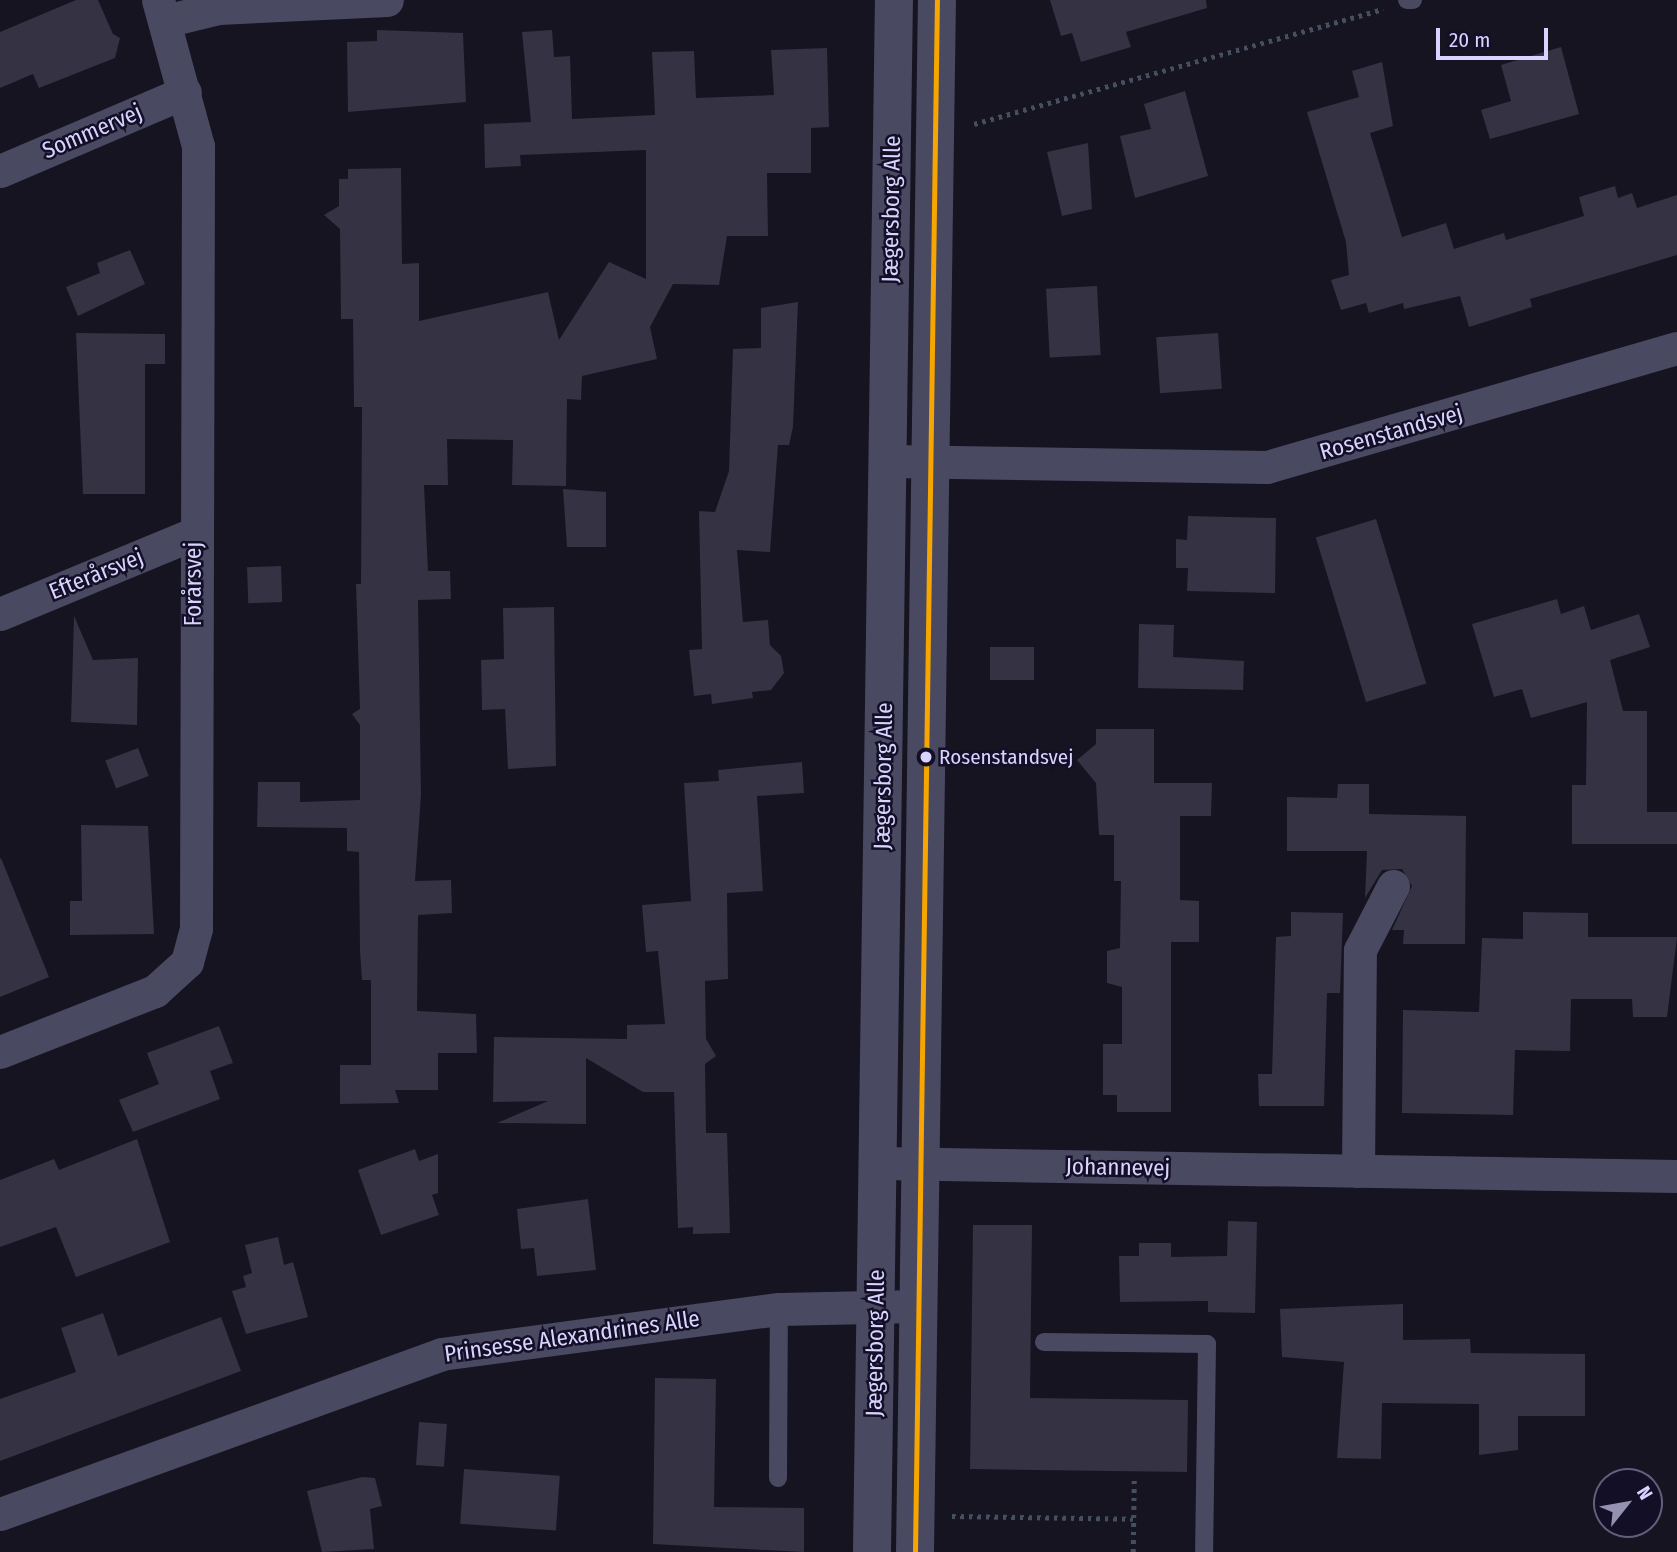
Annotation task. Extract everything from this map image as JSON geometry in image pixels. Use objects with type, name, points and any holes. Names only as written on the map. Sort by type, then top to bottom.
[{"type":"street","points":[[161,10],[370,0]]},
{"type":"street","name":"Jægersborg Alle","points":[[873,1552],[894,0]]},
{"type":"street","name":"Jægersborg Alle","points":[[916,1534],[937,0]]},
{"type":"street","name":"Forårsvej","points":[[0,1052],[155,991],[187,962],[195,929],[193,534],[198,146],[161,10]]},
{"type":"street","name":"Sommervej","points":[[0,171],[185,92]]},
{"type":"street","name":"Rosenstandsvej","points":[[888,461],[1267,467],[1677,348]]},
{"type":"street","name":"Efterårsvej","points":[[0,614],[193,534]]},
{"type":"street","points":[[1358,1171],[1360,950],[1393,886]]},
{"type":"street","name":"Johannevej","points":[[878,1163],[1677,1176]]},
{"type":"street","name":"Prinsesse Alexandrines Alle","points":[[0,1514],[441,1354],[779,1309],[919,1306]]},
{"type":"lane","points":[[778,1478],[779,1309]]},
{"type":"lane","points":[[1044,1342],[1207,1344],[1204,1552]]},
{"type":"path","points":[[935,123],[983,124],[1409,1]]},
{"type":"path","points":[[1133,1552],[1134,1476]]},
{"type":"path","points":[[916,1534],[1133,1519]]},
{"type":"building","points":[[76,0],[98,0],[113,34],[120,38],[115,58],[39,88],[33,74],[0,88],[0,32]]},
{"type":"building","points":[[1050,0],[1206,0],[1207,8],[1126,32],[1131,47],[1081,62],[1072,33],[1061,36]]},
{"type":"building","points":[[377,30],[463,33],[466,102],[348,112],[347,42],[377,41]]},
{"type":"building","points":[[552,30],[554,57],[570,56],[572,119],[655,115],[652,52],[694,51],[696,98],[774,95],[771,50],[827,48],[829,127],[811,128],[811,173],[767,173],[768,236],[727,236],[719,285],[673,284],[650,327],[657,359],[582,376],[581,400],[567,399],[566,486],[512,485],[513,440],[447,439],[448,485],[424,485],[428,571],[450,571],[451,599],[418,600],[421,795],[415,881],[451,880],[452,913],[418,915],[417,1011],[476,1014],[477,1053],[438,1053],[438,1090],[395,1090],[399,1103],[340,1104],[340,1065],[371,1065],[371,980],[362,980],[359,852],[347,851],[347,828],[257,827],[258,782],[300,782],[300,802],[360,800],[360,725],[352,714],[360,709],[356,584],[361,584],[362,407],[354,407],[353,319],[341,319],[340,229],[324,215],[339,206],[339,179],[348,179],[348,169],[401,168],[402,264],[419,263],[419,321],[548,292],[559,340],[609,262],[646,279],[646,150],[520,155],[521,166],[485,168],[484,124],[531,122],[522,32]]},
{"type":"building","points":[[1561,47],[1579,114],[1490,139],[1481,110],[1511,101],[1501,65]]},
{"type":"building","points":[[1382,62],[1393,126],[1370,133],[1402,237],[1446,223],[1454,249],[1504,233],[1506,240],[1584,216],[1579,197],[1615,186],[1618,198],[1632,193],[1637,208],[1677,195],[1677,255],[1530,299],[1532,307],[1469,327],[1460,296],[1404,309],[1403,303],[1369,313],[1366,303],[1341,310],[1331,280],[1349,275],[1346,242],[1307,112],[1359,97],[1352,71]]},
{"type":"building","points":[[1185,91],[1208,176],[1135,198],[1120,136],[1151,129],[1144,104]]},
{"type":"building","points":[[1088,143],[1092,209],[1062,216],[1047,152]]},
{"type":"building","points":[[130,250],[145,284],[78,316],[66,287],[100,273],[97,263]]},
{"type":"building","points":[[1097,286],[1101,355],[1050,358],[1046,289]]},
{"type":"building","points":[[798,302],[793,427],[789,445],[778,445],[770,552],[737,550],[743,622],[768,620],[770,645],[781,656],[784,673],[771,690],[752,692],[753,698],[712,704],[711,694],[694,696],[689,650],[702,649],[699,511],[715,512],[729,471],[733,349],[761,348],[761,308]]},
{"type":"building","points":[[76,333],[165,334],[165,364],[145,364],[145,494],[83,494]]},
{"type":"building","points":[[1218,333],[1222,389],[1160,393],[1156,337]]},
{"type":"building","points":[[563,489],[606,492],[606,547],[567,547]]},
{"type":"building","points":[[1188,516],[1276,518],[1275,593],[1187,591],[1188,568],[1176,568],[1176,539],[1187,540]]},
{"type":"building","points":[[1376,519],[1426,683],[1366,702],[1316,537]]},
{"type":"building","points":[[281,566],[282,602],[248,603],[247,567]]},
{"type":"building","points":[[1557,599],[1561,614],[1584,606],[1591,630],[1639,614],[1650,647],[1610,660],[1623,711],[1647,711],[1647,812],[1677,812],[1677,844],[1572,844],[1572,785],[1586,785],[1587,702],[1531,718],[1522,689],[1494,697],[1472,624]]},
{"type":"building","points":[[554,607],[556,766],[508,769],[505,709],[482,710],[481,660],[504,659],[503,608]]},
{"type":"building","points":[[74,616],[93,660],[138,658],[137,725],[71,722]]},
{"type":"building","points":[[1139,624],[1174,625],[1173,657],[1244,661],[1243,690],[1138,688]]},
{"type":"building","points":[[990,647],[1034,647],[1034,680],[990,680]]},
{"type":"building","points":[[1096,729],[1154,729],[1154,783],[1212,783],[1211,816],[1180,816],[1180,900],[1199,901],[1199,942],[1171,942],[1171,1112],[1117,1112],[1117,1095],[1103,1095],[1103,1044],[1122,1044],[1122,987],[1107,983],[1107,951],[1120,948],[1121,881],[1114,881],[1114,835],[1099,835],[1096,783],[1077,760],[1096,744]]},
{"type":"building","points":[[138,748],[149,776],[116,789],[105,761]]},
{"type":"building","points":[[802,762],[804,793],[757,796],[763,891],[727,893],[728,979],[705,981],[706,1039],[716,1056],[705,1064],[706,1133],[727,1133],[730,1233],[693,1234],[693,1227],[678,1228],[674,1092],[643,1092],[586,1058],[586,1124],[497,1123],[548,1101],[493,1102],[494,1037],[627,1039],[627,1025],[665,1024],[658,951],[646,952],[642,905],[691,901],[684,783],[719,781],[718,770]]},
{"type":"building","points":[[1338,784],[1369,784],[1369,814],[1466,816],[1465,944],[1403,944],[1404,930],[1392,930],[1412,886],[1402,869],[1382,870],[1365,898],[1367,851],[1287,851],[1287,797],[1337,798]]},
{"type":"building","points":[[81,825],[148,826],[154,934],[70,935],[70,901],[82,901]]},
{"type":"building","points":[[0,859],[49,977],[0,997]]},
{"type":"building","points":[[1291,912],[1343,913],[1340,993],[1327,993],[1324,1106],[1259,1106],[1258,1074],[1272,1074],[1276,937],[1291,936]]},
{"type":"building","points":[[1523,912],[1588,913],[1588,937],[1677,937],[1667,1017],[1633,1017],[1632,999],[1571,999],[1570,1051],[1515,1050],[1513,1115],[1402,1113],[1403,1010],[1479,1012],[1482,938],[1523,939]]},
{"type":"building","points":[[219,1026],[233,1063],[210,1071],[220,1099],[133,1132],[119,1100],[159,1084],[147,1053]]},
{"type":"building","points":[[137,1139],[170,1242],[76,1277],[56,1227],[0,1247],[0,1180],[54,1159],[59,1170]]},
{"type":"building","points":[[415,1149],[419,1161],[438,1154],[438,1193],[432,1195],[439,1215],[381,1235],[358,1170]]},
{"type":"building","points":[[588,1199],[596,1270],[537,1276],[534,1248],[521,1249],[517,1209]]},
{"type":"building","points":[[1228,1221],[1257,1222],[1255,1313],[1208,1312],[1208,1301],[1120,1302],[1119,1256],[1139,1256],[1139,1243],[1171,1243],[1171,1257],[1227,1256]]},
{"type":"building","points":[[973,1225],[1032,1225],[1030,1398],[1188,1400],[1187,1472],[970,1469]]},
{"type":"building","points":[[278,1237],[284,1265],[293,1262],[308,1317],[246,1334],[232,1291],[246,1287],[243,1276],[252,1273],[245,1245]]},
{"type":"building","points":[[1403,1304],[1403,1340],[1470,1339],[1471,1353],[1585,1354],[1585,1416],[1518,1416],[1518,1450],[1479,1455],[1479,1404],[1382,1403],[1381,1459],[1337,1458],[1344,1362],[1282,1357],[1280,1309]]},
{"type":"building","points":[[103,1313],[118,1356],[221,1317],[241,1371],[0,1461],[0,1399],[76,1372],[61,1328]]},
{"type":"building","points":[[655,1378],[716,1379],[714,1507],[804,1508],[804,1552],[653,1544]]},
{"type":"building","points":[[419,1422],[447,1424],[444,1467],[416,1465]]},
{"type":"building","points":[[464,1469],[560,1476],[556,1531],[460,1524]]},
{"type":"building","points":[[362,1477],[375,1478],[382,1506],[370,1509],[374,1549],[322,1552],[307,1491]]},
{"type":"transit line","points":[[915,1552],[937,0]]},
{"type":"place","name":"Rosenstandsvej","points":[[926,757]]}]
